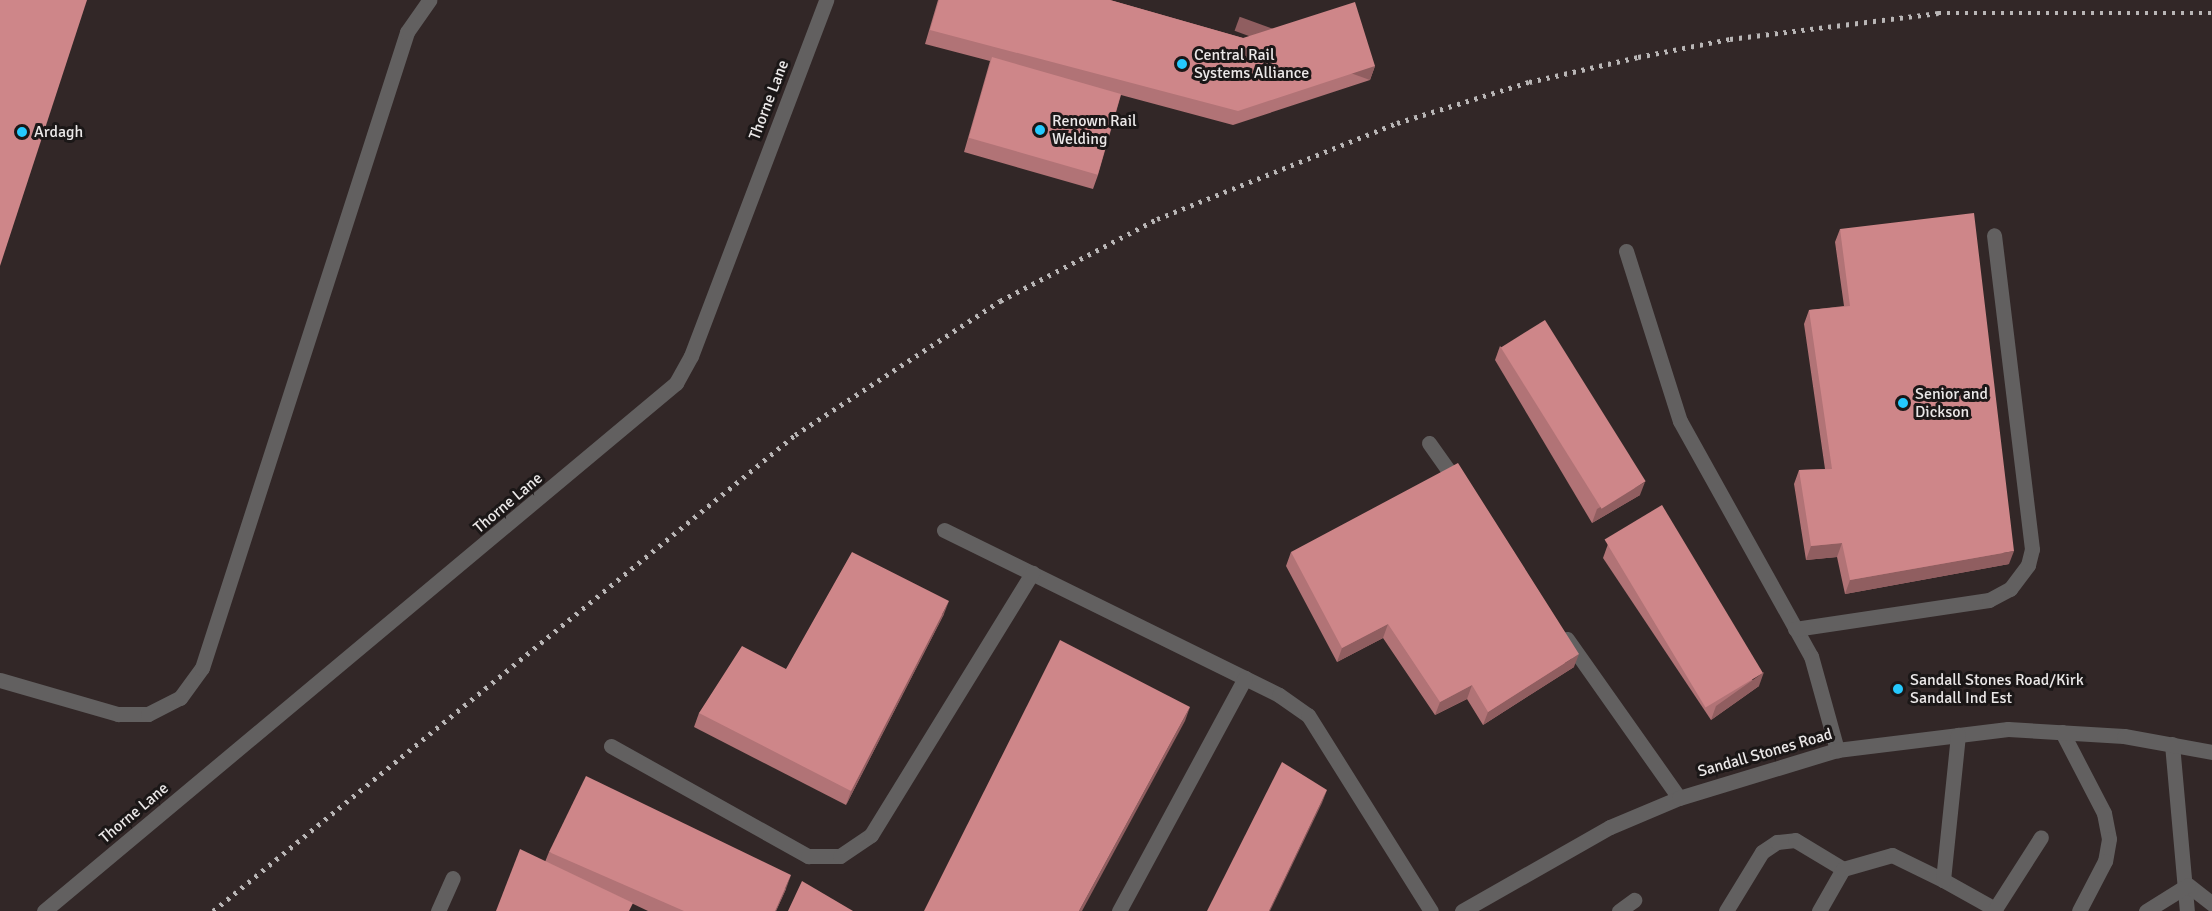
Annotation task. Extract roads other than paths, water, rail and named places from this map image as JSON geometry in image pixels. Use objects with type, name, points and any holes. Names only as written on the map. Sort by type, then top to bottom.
[{"type":"street","points":[[0,680],[118,714],[148,714],[180,698],[202,668],[407,32],[429,0]]},
{"type":"street","name":"Thorne Lane","points":[[44,911],[676,383],[691,356],[826,0]]},
{"type":"street","points":[[1795,629],[1989,600],[2010,589],[2028,565],[2032,549],[1994,235]]},
{"type":"street","points":[[1626,251],[1680,421],[1811,656],[1837,750]]},
{"type":"street","points":[[1429,443],[1467,496]]},
{"type":"street","points":[[944,530],[1245,678],[1308,715],[1431,911]]},
{"type":"street","points":[[611,746],[808,856],[840,856],[871,835],[1032,573]]},
{"type":"street","points":[[1556,622],[1679,798]]},
{"type":"street","points":[[1119,911],[1245,678]]},
{"type":"street","name":"Sandall Stones Road","points":[[1462,911],[1610,827],[1679,798],[1837,750],[2008,729],[2062,732],[2172,744],[2212,752]]},
{"type":"street","points":[[2062,732],[2104,813],[2109,839],[2105,861],[2079,911]]},
{"type":"street","points":[[1943,880],[1958,735]]},
{"type":"street","points":[[2172,744],[2188,885],[2187,911]]},
{"type":"street","points":[[1819,911],[1843,869],[1892,855],[1995,909],[2041,837]]},
{"type":"street","points":[[1726,911],[1762,852],[1778,842],[1795,840],[1843,869]]},
{"type":"street","points":[[438,911],[453,878]]},
{"type":"street","points":[[2188,885],[2212,904]]},
{"type":"street","points":[[2146,911],[2188,885]]},
{"type":"street","points":[[1619,911],[1634,900]]},
{"type":"railway","points":[[213,911],[795,435],[1000,301],[1157,219],[1397,123],[1529,82],[1730,39],[1938,13],[2212,13]]},
{"type":"place","name":"Central Rail Systems Alliance","points":[[1182,64]]},
{"type":"place","name":"Renown Rail Welding","points":[[1040,130]]},
{"type":"place","name":"Ardagh","points":[[22,132]]},
{"type":"place","name":"Senior and Dickson","points":[[1903,403]]},
{"type":"place","name":"Sandall Stones Road/Kirk Sandall Ind Est","points":[[1898,689]]}]
